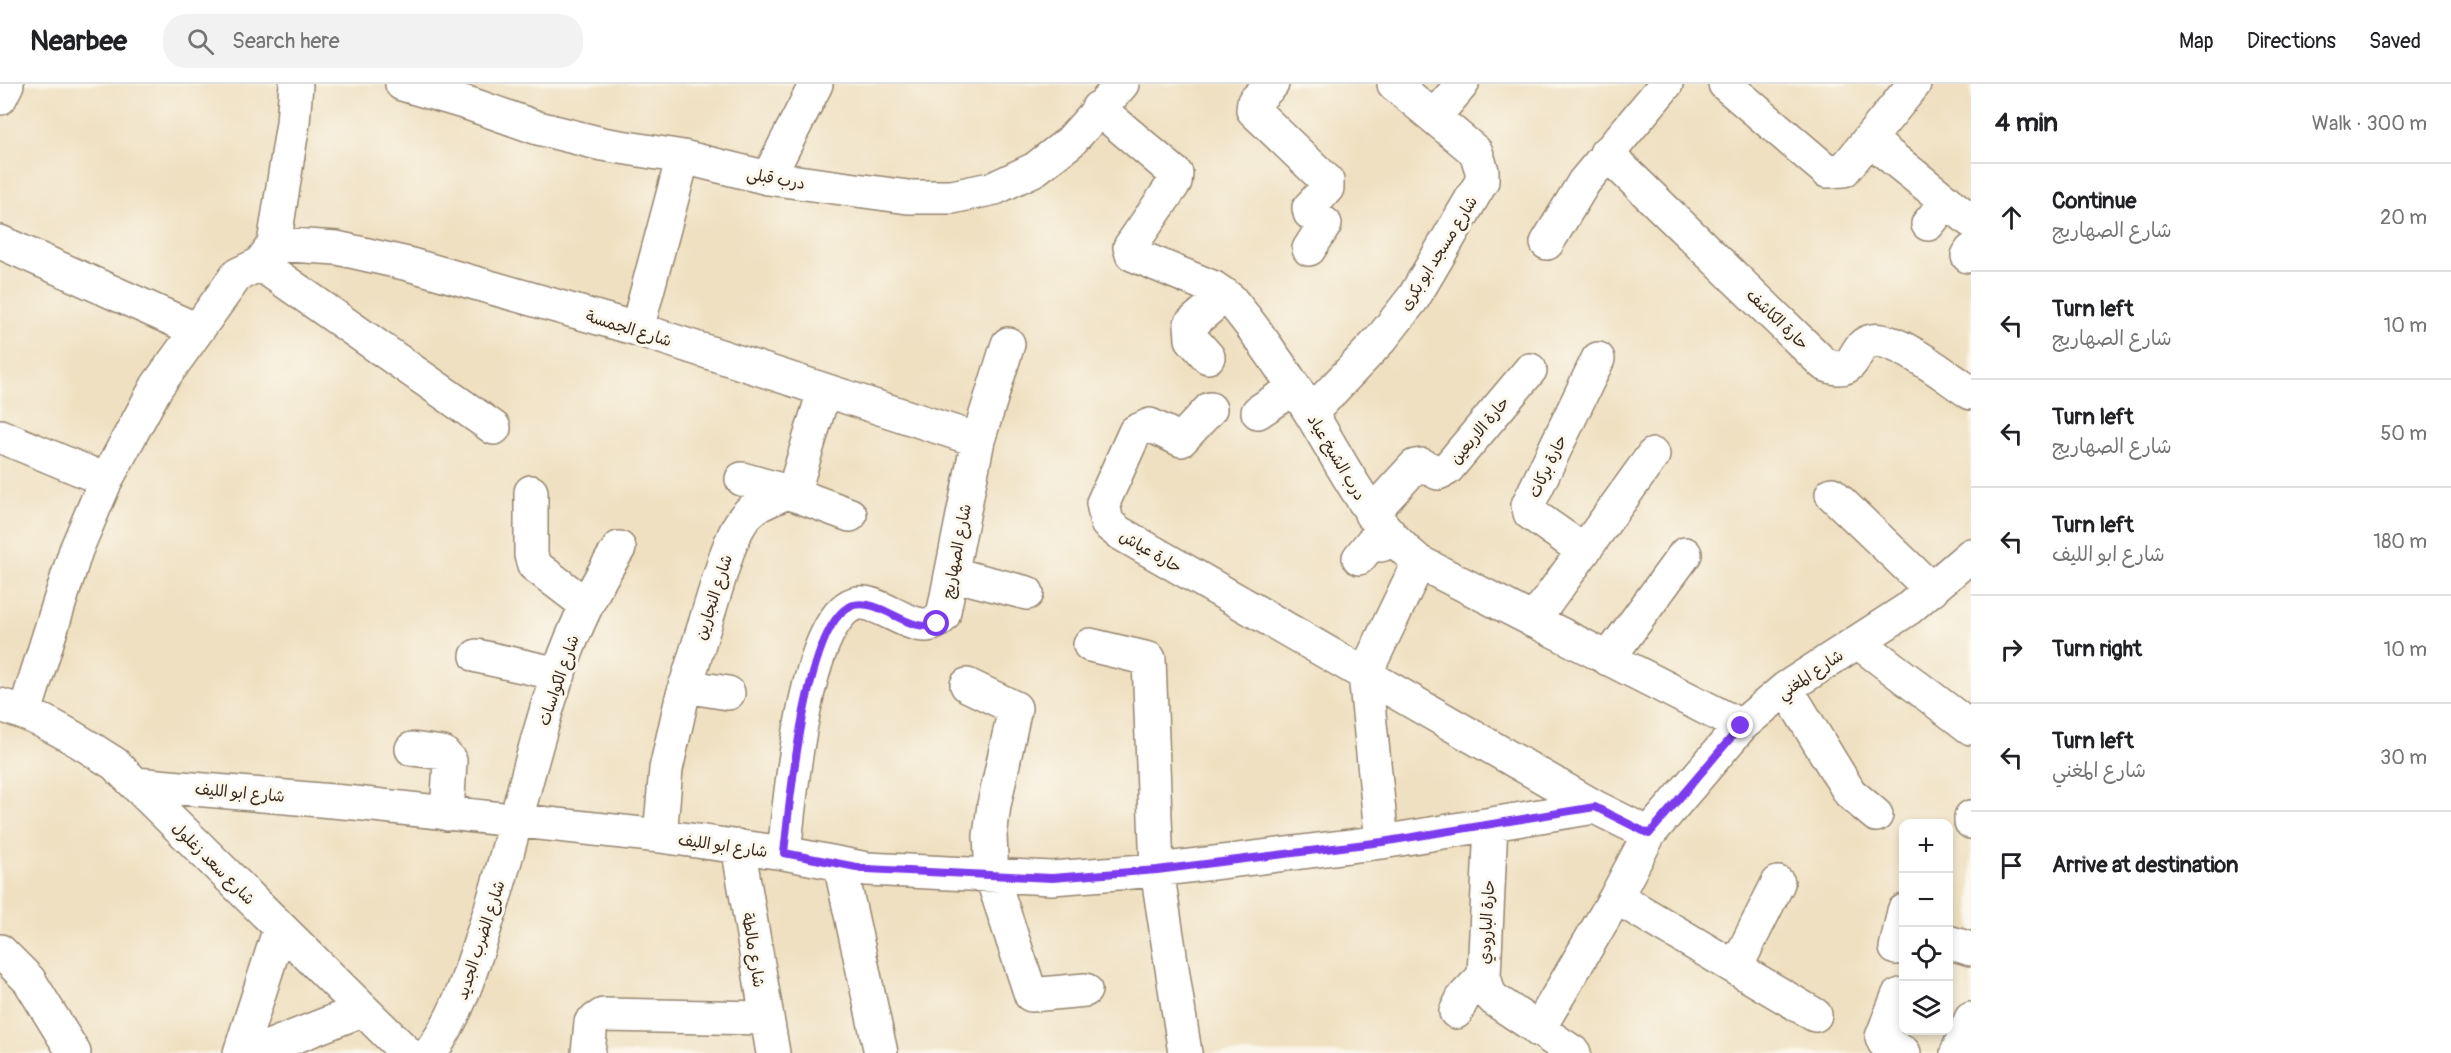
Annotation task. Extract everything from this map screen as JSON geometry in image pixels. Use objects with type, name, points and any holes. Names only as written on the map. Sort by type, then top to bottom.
[{"type":"street","points":[[0,98],[7,84]]},
{"type":"street","points":[[12,709],[106,480],[157,386],[237,275],[267,254],[293,123],[296,84]]},
{"type":"street","name":"درب قبلى","points":[[402,84],[472,94],[538,129],[602,144],[683,157],[768,178],[908,197],[952,198],[995,188],[1035,169],[1070,142],[1098,108],[1122,84]]},
{"type":"street","points":[[768,178],[816,84]]},
{"type":"street","points":[[1272,84],[1254,102],[1252,110],[1327,181],[1327,188],[1309,208],[1310,213],[1325,224],[1309,249]]},
{"type":"street","name":"شارع مسجد ابو بكرى","points":[[1258,412],[1303,401],[1381,339],[1414,297],[1482,181],[1482,171],[1476,152],[1394,84]]},
{"type":"street","points":[[1434,117],[1462,84]]},
{"type":"street","points":[[1547,243],[1584,182],[1666,84]]},
{"type":"street","points":[[1725,84],[1827,171],[1829,185],[1870,140],[1914,84]]},
{"type":"street","name":"درب الشيخ عياد","points":[[1098,108],[1176,174],[1175,182],[1130,247],[1132,254],[1214,288],[1225,295],[1243,314],[1303,401],[1371,514],[1393,540],[1419,562],[1741,726]]},
{"type":"street","points":[[1870,140],[1949,215]]},
{"type":"street","name":"حارة الكاشف","points":[[1606,153],[1824,364],[1841,369],[1849,366],[1865,344],[1872,341],[1886,342],[1902,348],[1971,393]]},
{"type":"street","points":[[637,329],[683,157]]},
{"type":"street","points":[[0,242],[197,330]]},
{"type":"street","name":"شارع الجمسة","points":[[267,254],[337,248],[408,264],[637,329],[978,440]]},
{"type":"street","points":[[267,254],[494,428]]},
{"type":"street","points":[[1208,357],[1192,339],[1191,324],[1225,295]]},
{"type":"street","name":"شارع الصهاريج","points":[[784,853],[797,743],[813,674],[831,623],[844,608],[864,603],[930,626],[943,616],[978,440],[1008,344]]},
{"type":"street","name":"حارة بركات","points":[[1584,550],[1530,513],[1528,505],[1598,359]]},
{"type":"street","name":"حارة الاربعين","points":[[1371,514],[1415,466],[1422,465],[1438,473],[1447,469],[1530,370]]},
{"type":"street","points":[[788,492],[796,484],[824,391]]},
{"type":"street","name":"حارة عياش","points":[[1210,409],[1181,440],[1150,425],[1135,432],[1103,503],[1107,523],[1118,532],[1365,674]]},
{"type":"street","points":[[0,436],[106,480]]},
{"type":"street","points":[[1533,621],[1653,455]]},
{"type":"street","points":[[742,479],[788,492],[849,515]]},
{"type":"street","points":[[531,492],[531,555],[534,565],[585,604]]},
{"type":"street","name":"شارع النجارين","points":[[660,836],[666,769],[685,686],[736,530],[754,509],[788,492]]},
{"type":"street","points":[[1832,494],[1932,590]]},
{"type":"street","points":[[1359,558],[1372,542],[1381,545],[1393,540]]},
{"type":"street","name":"شارع الكواسات","points":[[518,821],[548,698],[585,604],[619,548]]},
{"type":"street","points":[[1608,659],[1685,554]]},
{"type":"street","name":"شارع المغني","points":[[1538,1030],[1616,897],[1649,834],[1741,726],[1786,688],[1858,642],[1932,590],[1971,555]]},
{"type":"street","points":[[1382,842],[1365,674],[1419,562]]},
{"type":"street","points":[[952,574],[1027,593]]},
{"type":"street","points":[[1858,642],[1971,728]]},
{"type":"street","points":[[1090,645],[1149,659],[1157,870],[1185,1053]]},
{"type":"street","points":[[477,656],[558,674]]},
{"type":"street","points":[[1365,674],[1595,807],[1649,834]]},
{"type":"street","points":[[967,685],[1015,708],[994,805],[990,836],[992,877],[1031,995],[1085,990]]},
{"type":"street","points":[[685,686],[728,693]]},
{"type":"street","points":[[1786,688],[1850,793],[1876,815]]},
{"type":"street","name":"شارع سعد زغلول","points":[[12,709],[71,735],[115,764],[407,1053]]},
{"type":"street","points":[[412,749],[443,753],[450,761],[447,813]]},
{"type":"street","name":"شارع ابو الليف","points":[[135,784],[309,798],[660,836],[784,853],[867,869],[992,877],[1052,878],[1157,870],[1382,842],[1595,807]]},
{"type":"street","points":[[1971,817],[1971,822]]},
{"type":"street","name":"شارع الضرب الجديد","points":[[430,1053],[445,1032],[463,994],[518,821]]},
{"type":"street","name":"حارة البارودي","points":[[1491,824],[1484,976],[1489,994],[1574,1053]]},
{"type":"street","name":"شارع مالطة","points":[[738,846],[765,1018],[773,1053]]},
{"type":"street","points":[[840,864],[881,1053]]},
{"type":"street","points":[[1736,967],[1778,884]]},
{"type":"street","points":[[1616,897],[1815,1015]]},
{"type":"street","points":[[240,1053],[280,928]]},
{"type":"street","points":[[1953,944],[1971,950]]},
{"type":"street","points":[[0,951],[28,980],[74,1053]]},
{"type":"street","points":[[1456,1012],[1463,998],[1484,976]]},
{"type":"street","points":[[1899,996],[1882,1037],[1884,1042],[1904,1053]]},
{"type":"street","points":[[253,1053],[286,1047],[362,1010]]},
{"type":"street","points":[[1953,1012],[1971,1019],[1958,1053]]},
{"type":"street","points":[[588,1053],[588,1032],[591,1023],[603,1015],[765,1018]]},
{"type":"route","points":[[937,624],[924,626],[864,603],[844,608],[831,623],[813,674],[797,743],[784,853],[867,869],[973,876],[1052,878],[1157,870],[1382,842],[1595,807],[1649,834],[1741,726]]}]
